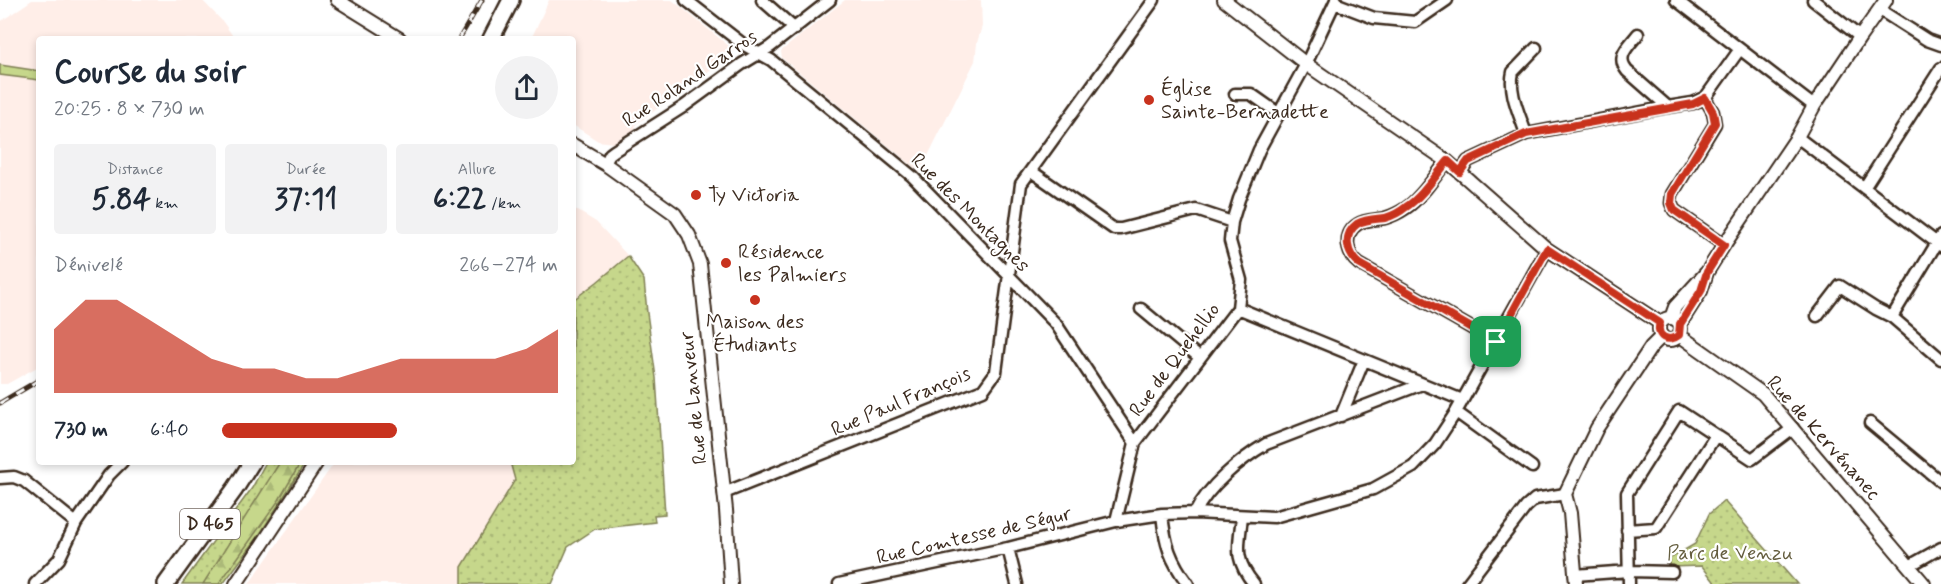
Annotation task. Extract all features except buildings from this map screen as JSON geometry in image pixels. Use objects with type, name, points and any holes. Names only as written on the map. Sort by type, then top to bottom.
[{"type":"main road","points":[[492,36],[511,0]]},
{"type":"main road","name":"D 465","points":[[171,580],[250,465]]},
{"type":"street","points":[[337,0],[395,36]]},
{"type":"street","name":"Rue des Montagnes","points":[[686,0],[758,54],[771,60],[912,176],[1056,324],[1135,442]]},
{"type":"street","points":[[762,0],[795,29]]},
{"type":"street","name":"Rue Roland Garros","points":[[605,164],[610,154],[683,107],[795,29],[830,0]]},
{"type":"street","name":"Rue Paul François","points":[[723,493],[983,390],[996,372],[1021,184],[1154,0]]},
{"type":"street","name":"Rue de Kervénanec","points":[[1224,0],[1306,64],[1448,161],[1547,249],[1673,325],[1763,394],[1924,584]]},
{"type":"street","points":[[1336,2],[1374,18],[1415,22],[1447,0]]},
{"type":"street","points":[[1676,0],[1814,106]]},
{"type":"street","points":[[1813,0],[1860,37]]},
{"type":"street","name":"Rue de Quehellio","points":[[1135,442],[1238,308],[1240,280],[1230,241],[1232,222],[1239,198],[1259,150],[1306,64],[1336,2]]},
{"type":"street","points":[[1672,572],[1629,571],[1575,579],[1570,513],[1564,494],[1597,428],[1652,347],[1662,336],[1659,331],[1673,325],[1701,291],[1707,272],[1724,245],[1883,5],[1927,40],[1941,45]]},
{"type":"street","points":[[1638,34],[1622,55],[1622,64],[1626,71],[1668,107]]},
{"type":"street","points":[[1526,134],[1513,92],[1512,77],[1513,72],[1536,48]]},
{"type":"street","points":[[1460,172],[1468,161],[1526,134],[1693,104],[1705,98],[1740,50]]},
{"type":"street","points":[[1864,188],[1941,68]]},
{"type":"street","points":[[1235,94],[1251,94],[1278,113]]},
{"type":"street","points":[[1705,98],[1713,112],[1715,123],[1672,194],[1671,203],[1674,210],[1724,245]]},
{"type":"street","points":[[1797,137],[1940,242],[1892,317]]},
{"type":"street","points":[[576,147],[605,164]]},
{"type":"street","points":[[1448,161],[1408,206],[1389,217],[1360,222],[1356,225],[1348,239],[1348,249],[1359,264],[1496,342]]},
{"type":"street","name":"Rue de Lanveur","points":[[605,164],[675,214],[688,235],[700,264],[731,584]]},
{"type":"street","points":[[1030,171],[1114,229],[1198,210],[1232,222]]},
{"type":"street","name":"Rue Comtesse de Ségur","points":[[839,584],[1008,548],[1116,521],[1162,514],[1195,513],[1269,517],[1284,515],[1373,489],[1413,467],[1435,444],[1496,342],[1547,249]]},
{"type":"street","points":[[1817,316],[1840,286],[1892,317],[1941,359]]},
{"type":"street","points":[[1238,308],[1462,400]]},
{"type":"street","points":[[1141,309],[1200,358]]},
{"type":"street","points":[[1341,416],[1364,360]]},
{"type":"street","points":[[1195,513],[1201,500],[1247,455],[1266,444],[1422,384]]},
{"type":"street","points":[[1629,584],[1627,493],[1678,411],[1752,459],[1793,428]]},
{"type":"street","points":[[1455,412],[1532,467]]},
{"type":"street","points":[[1870,423],[1941,482]]},
{"type":"street","points":[[1627,530],[1656,528],[1716,435]]},
{"type":"street","points":[[1116,521],[1135,442]]},
{"type":"street","points":[[35,584],[59,559],[76,523],[109,475],[119,465]]},
{"type":"street","points":[[236,584],[315,465]]},
{"type":"street","points":[[0,478],[14,477],[24,482],[76,523]]},
{"type":"street","points":[[1467,584],[1526,507],[1535,499],[1564,494]]},
{"type":"street","points":[[1162,514],[1164,540],[1185,583]]},
{"type":"street","points":[[1242,516],[1239,559],[1244,572],[1254,584]]},
{"type":"street","points":[[1008,548],[1017,584]]},
{"type":"street","points":[[1909,566],[1941,548]]},
{"type":"shaded area","points":[[32,0],[202,0],[233,36],[36,36],[36,368],[7,384],[0,384],[0,22]]},
{"type":"shaded area","points":[[549,0],[672,0],[734,50],[731,56],[613,143],[598,141],[576,127],[576,36],[532,36]]},
{"type":"shaded area","points":[[845,0],[981,0],[982,26],[975,61],[920,172],[782,58],[781,51]]},
{"type":"shaded area","points":[[576,210],[596,222],[628,256],[576,298]]},
{"type":"shaded area","points":[[333,465],[511,465],[515,480],[462,567],[462,584],[249,584]]},
{"type":"green space","points":[[0,65],[36,71],[36,80],[0,75]]},
{"type":"green space","points":[[628,256],[644,280],[656,378],[665,514],[654,515],[655,522],[595,529],[568,547],[552,584],[462,584],[462,567],[515,480],[511,465],[576,465],[576,298]]},
{"type":"green space","points":[[264,465],[304,465],[258,537],[223,584],[182,584],[252,488]]},
{"type":"green space","points":[[278,465],[299,465],[279,500],[219,584],[203,584]]},
{"type":"green space","name":"Parc de Venzu","points":[[1724,501],[1797,584],[1716,584],[1702,566],[1669,567],[1669,559],[1695,544],[1709,514]]},
{"type":"railway","points":[[461,36],[482,0]]},
{"type":"railway","points":[[0,403],[36,382]]},
{"type":"place","name":"Église Sainte-Bernadette","points":[[1149,100]]},
{"type":"place","name":"Ty Victoria","points":[[696,195]]},
{"type":"place","name":"Résidence les Palmiers","points":[[726,263]]},
{"type":"place","name":"Maison des Étudiants","points":[[755,300]]},
{"type":"route","points":[[1705,98],[1715,117],[1715,123],[1672,194],[1671,203],[1674,210],[1724,245],[1707,272],[1701,291],[1680,324],[1679,335],[1673,340],[1665,339],[1659,331],[1660,323],[1547,249],[1496,342],[1357,263],[1348,249],[1348,239],[1356,225],[1360,222],[1389,217],[1408,206],[1448,161],[1460,172],[1468,161],[1526,134],[1693,104],[1705,98]]}]
